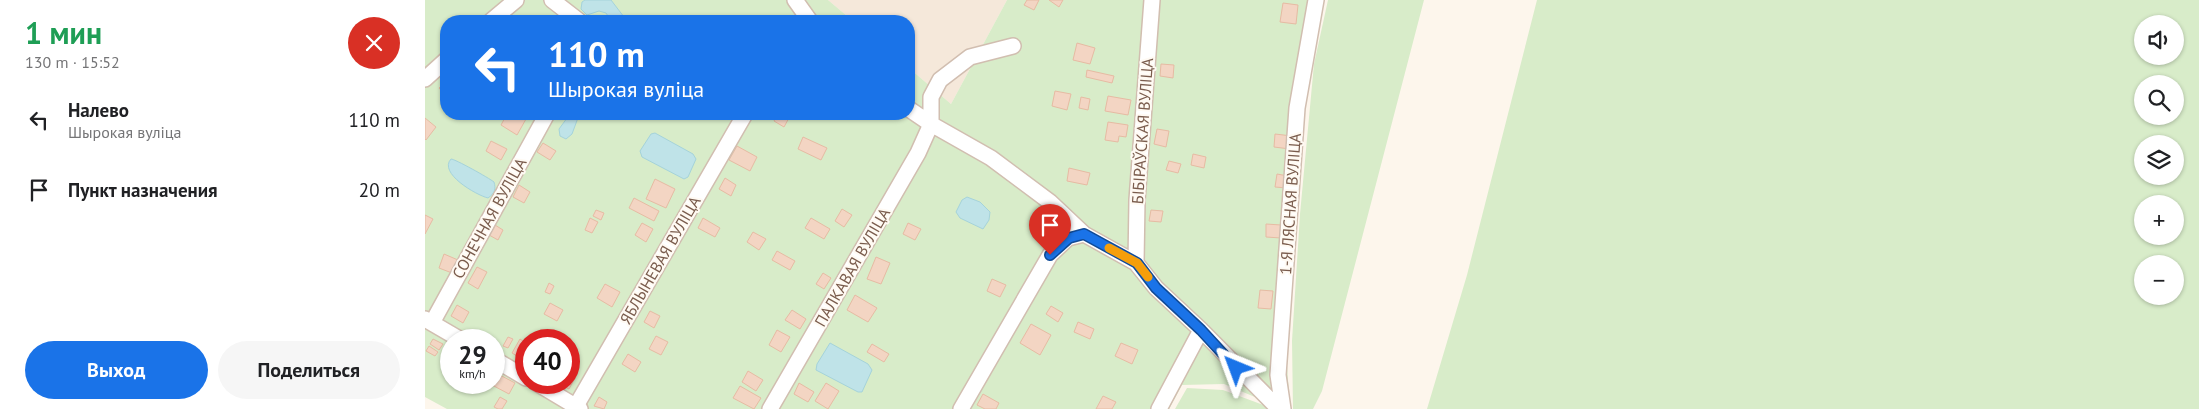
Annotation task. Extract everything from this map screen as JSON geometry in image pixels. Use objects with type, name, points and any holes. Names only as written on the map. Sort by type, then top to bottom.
[{"type":"street","points":[[498,15],[516,0]]},
{"type":"street","points":[[552,0],[571,15]]},
{"type":"street","points":[[795,0],[803,15]]},
{"type":"street","name":"БІБІРАЎСКАЯ ВУЛІЦА","points":[[1137,263],[1137,200],[1152,0]]},
{"type":"street","name":"1-Я ЛЯСНАЯ ВУЛІЦА","points":[[1283,409],[1278,376],[1297,108],[1316,0]]},
{"type":"street","points":[[931,124],[931,97],[940,80],[969,57],[1013,46]]},
{"type":"street","points":[[425,79],[440,65]]},
{"type":"street","points":[[915,113],[991,158],[1050,202],[1084,234],[1137,263],[1156,288],[1201,330],[1248,380],[1279,409]]},
{"type":"street","name":"СОНЕЧНАЯ ВУЛІЦА","points":[[428,321],[544,120]]},
{"type":"street","name":"ЯБЛЫНЕВАЯ ВУЛІЦА","points":[[578,408],[742,120]]},
{"type":"street","name":"ПАЛКАВАЯ ВУЛІЦА","points":[[769,409],[918,153],[931,124]]},
{"type":"street","points":[[961,409],[1050,255],[1069,238],[1084,234]]},
{"type":"street","points":[[428,321],[442,329]]},
{"type":"street","points":[[1159,409],[1201,330]]},
{"type":"street","points":[[1248,380],[1278,376]]},
{"type":"street","points":[[555,394],[578,408]]},
{"type":"shaded area","points":[[828,0],[1007,0],[951,104],[915,73],[915,15],[846,15]]},
{"type":"green space","points":[[425,0],[828,0],[846,15],[440,15],[440,120],[915,120],[915,73],[951,104],[1007,0],[1324,0],[1310,57],[1304,107],[1286,351],[1290,409],[1283,409],[1224,384],[1182,385],[1169,409],[447,409],[425,397]]},
{"type":"green space","points":[[1328,0],[1424,0],[1322,391],[1313,409],[1293,409],[1292,341],[1300,214],[1314,64]]},
{"type":"green space","points":[[1537,0],[2199,0],[2199,409],[1427,409],[1467,275]]},
{"type":"green space","points":[[1187,388],[1223,390],[1266,406],[1268,409],[1175,409]]},
{"type":"water","points":[[585,0],[611,0],[622,15],[607,15],[599,11],[587,15],[581,9],[582,2]]},
{"type":"water","points":[[566,120],[577,120],[572,134],[566,139],[560,136],[559,129]]},
{"type":"water","points":[[655,133],[693,154],[696,159],[688,177],[684,179],[642,157],[640,151],[651,134]]},
{"type":"water","points":[[451,159],[494,182],[494,193],[488,198],[460,183],[450,171],[448,165]]},
{"type":"water","points":[[967,197],[980,202],[990,212],[989,220],[983,229],[960,218],[956,212],[962,200]]},
{"type":"water","points":[[830,343],[868,364],[872,370],[862,392],[858,392],[816,370],[817,364]]},
{"type":"building","points":[[1027,0],[1039,0],[1034,10],[1024,5]]},
{"type":"building","points":[[1049,0],[1063,0],[1059,7]]},
{"type":"building","points":[[1283,3],[1298,5],[1296,24],[1280,22]]},
{"type":"building","points":[[1077,43],[1095,48],[1090,64],[1073,60]]},
{"type":"building","points":[[1161,64],[1174,65],[1173,78],[1160,76]]},
{"type":"building","points":[[1087,70],[1114,76],[1112,83],[1086,77]]},
{"type":"building","points":[[1055,91],[1071,94],[1067,110],[1052,106]]},
{"type":"building","points":[[1108,96],[1131,100],[1128,115],[1105,111]]},
{"type":"building","points":[[1081,97],[1090,99],[1088,110],[1079,108]]},
{"type":"building","points":[[425,118],[436,127],[426,140],[425,139]]},
{"type":"building","points":[[504,120],[525,120],[517,135],[501,125]]},
{"type":"building","points":[[775,120],[788,120],[784,127]]},
{"type":"building","points":[[1108,122],[1128,125],[1126,137],[1119,136],[1118,142],[1105,140]]},
{"type":"building","points":[[1157,129],[1169,131],[1166,147],[1154,144]]},
{"type":"building","points":[[1275,134],[1292,136],[1290,149],[1274,147]]},
{"type":"building","points":[[803,137],[827,148],[821,160],[798,149]]},
{"type":"building","points":[[491,141],[507,149],[501,160],[486,151]]},
{"type":"building","points":[[543,143],[556,151],[550,160],[537,152]]},
{"type":"building","points":[[737,146],[757,157],[750,171],[729,160]]},
{"type":"building","points":[[1193,154],[1206,157],[1204,168],[1191,165]]},
{"type":"building","points":[[1169,161],[1181,164],[1178,173],[1166,170]]},
{"type":"building","points":[[1069,168],[1090,173],[1087,185],[1067,181]]},
{"type":"building","points":[[1277,174],[1288,176],[1287,188],[1275,187]]},
{"type":"building","points":[[725,178],[736,185],[731,196],[719,189]]},
{"type":"building","points":[[655,179],[675,189],[666,208],[646,199]]},
{"type":"building","points":[[519,185],[530,192],[524,203],[513,197]]},
{"type":"building","points":[[634,198],[659,211],[654,221],[629,208]]},
{"type":"building","points":[[842,209],[852,215],[844,227],[835,221]]},
{"type":"building","points":[[596,210],[604,213],[601,220],[593,216]]},
{"type":"building","points":[[1151,210],[1163,211],[1161,222],[1149,221]]},
{"type":"building","points":[[425,215],[433,219],[425,234]]},
{"type":"building","points":[[590,218],[598,222],[592,233],[585,230]]},
{"type":"building","points":[[703,218],[720,228],[715,237],[698,228]]},
{"type":"building","points":[[811,218],[830,229],[824,239],[805,228]]},
{"type":"building","points":[[642,223],[653,229],[646,242],[635,235]]},
{"type":"building","points":[[908,223],[921,229],[915,240],[903,234]]},
{"type":"building","points":[[1266,224],[1281,225],[1281,238],[1266,237]]},
{"type":"building","points":[[495,225],[503,230],[498,240],[489,235]]},
{"type":"building","points":[[753,232],[766,239],[759,250],[747,242]]},
{"type":"building","points":[[777,251],[795,261],[790,270],[772,260]]},
{"type":"building","points":[[444,254],[458,260],[452,273],[439,268]]},
{"type":"building","points":[[876,257],[890,263],[881,284],[867,279]]},
{"type":"building","points":[[477,267],[487,272],[478,289],[468,283]]},
{"type":"building","points":[[823,273],[831,278],[824,289],[816,284]]},
{"type":"building","points":[[992,279],[1006,285],[1000,297],[987,291]]},
{"type":"building","points":[[549,283],[554,286],[550,294],[545,292]]},
{"type":"building","points":[[605,284],[620,292],[612,307],[597,298]]},
{"type":"building","points":[[1260,290],[1273,291],[1271,309],[1258,308]]},
{"type":"building","points":[[855,295],[877,308],[868,322],[847,310]]},
{"type":"building","points":[[550,303],[563,310],[557,321],[544,314]]},
{"type":"building","points":[[457,305],[469,312],[463,323],[451,316]]},
{"type":"building","points":[[1051,306],[1063,313],[1058,322],[1046,314]]},
{"type":"building","points":[[792,310],[806,319],[800,329],[785,320]]},
{"type":"building","points":[[650,311],[660,316],[654,328],[644,322]]},
{"type":"building","points":[[1078,322],[1094,329],[1090,339],[1074,332]]},
{"type":"building","points":[[1031,324],[1051,335],[1040,355],[1020,343]]},
{"type":"building","points":[[777,330],[790,337],[781,352],[769,345]]},
{"type":"building","points":[[656,336],[668,342],[661,355],[649,349]]},
{"type":"building","points":[[508,337],[513,339],[508,348],[505,347]]},
{"type":"building","points":[[433,339],[440,342],[440,348],[439,350],[430,344]]},
{"type":"building","points":[[1121,343],[1138,350],[1132,364],[1115,356]]},
{"type":"building","points":[[872,344],[889,354],[884,362],[867,352]]},
{"type":"building","points":[[429,346],[438,352],[435,356],[426,351]]},
{"type":"building","points":[[628,354],[641,362],[635,372],[622,364]]},
{"type":"building","points":[[748,371],[763,380],[756,391],[742,382]]},
{"type":"building","points":[[505,378],[515,383],[509,394],[505,392]]},
{"type":"building","points":[[799,383],[814,392],[808,402],[794,394]]},
{"type":"building","points":[[826,383],[839,391],[828,409],[815,401]]},
{"type":"building","points":[[740,386],[761,398],[754,409],[733,398]]},
{"type":"building","points":[[983,394],[999,403],[996,409],[985,409],[977,405]]},
{"type":"building","points":[[1103,396],[1116,402],[1112,409],[1096,409]]},
{"type":"building","points":[[500,397],[507,401],[502,409],[498,409],[494,407]]},
{"type":"building","points":[[599,397],[607,402],[604,409],[594,406]]},
{"type":"slow traffic","points":[[1109,248],[1137,263],[1148,277]]},
{"type":"route","points":[[1050,255],[1069,238],[1084,234],[1097,243],[1137,263],[1156,288],[1201,330],[1236,368]]}]
